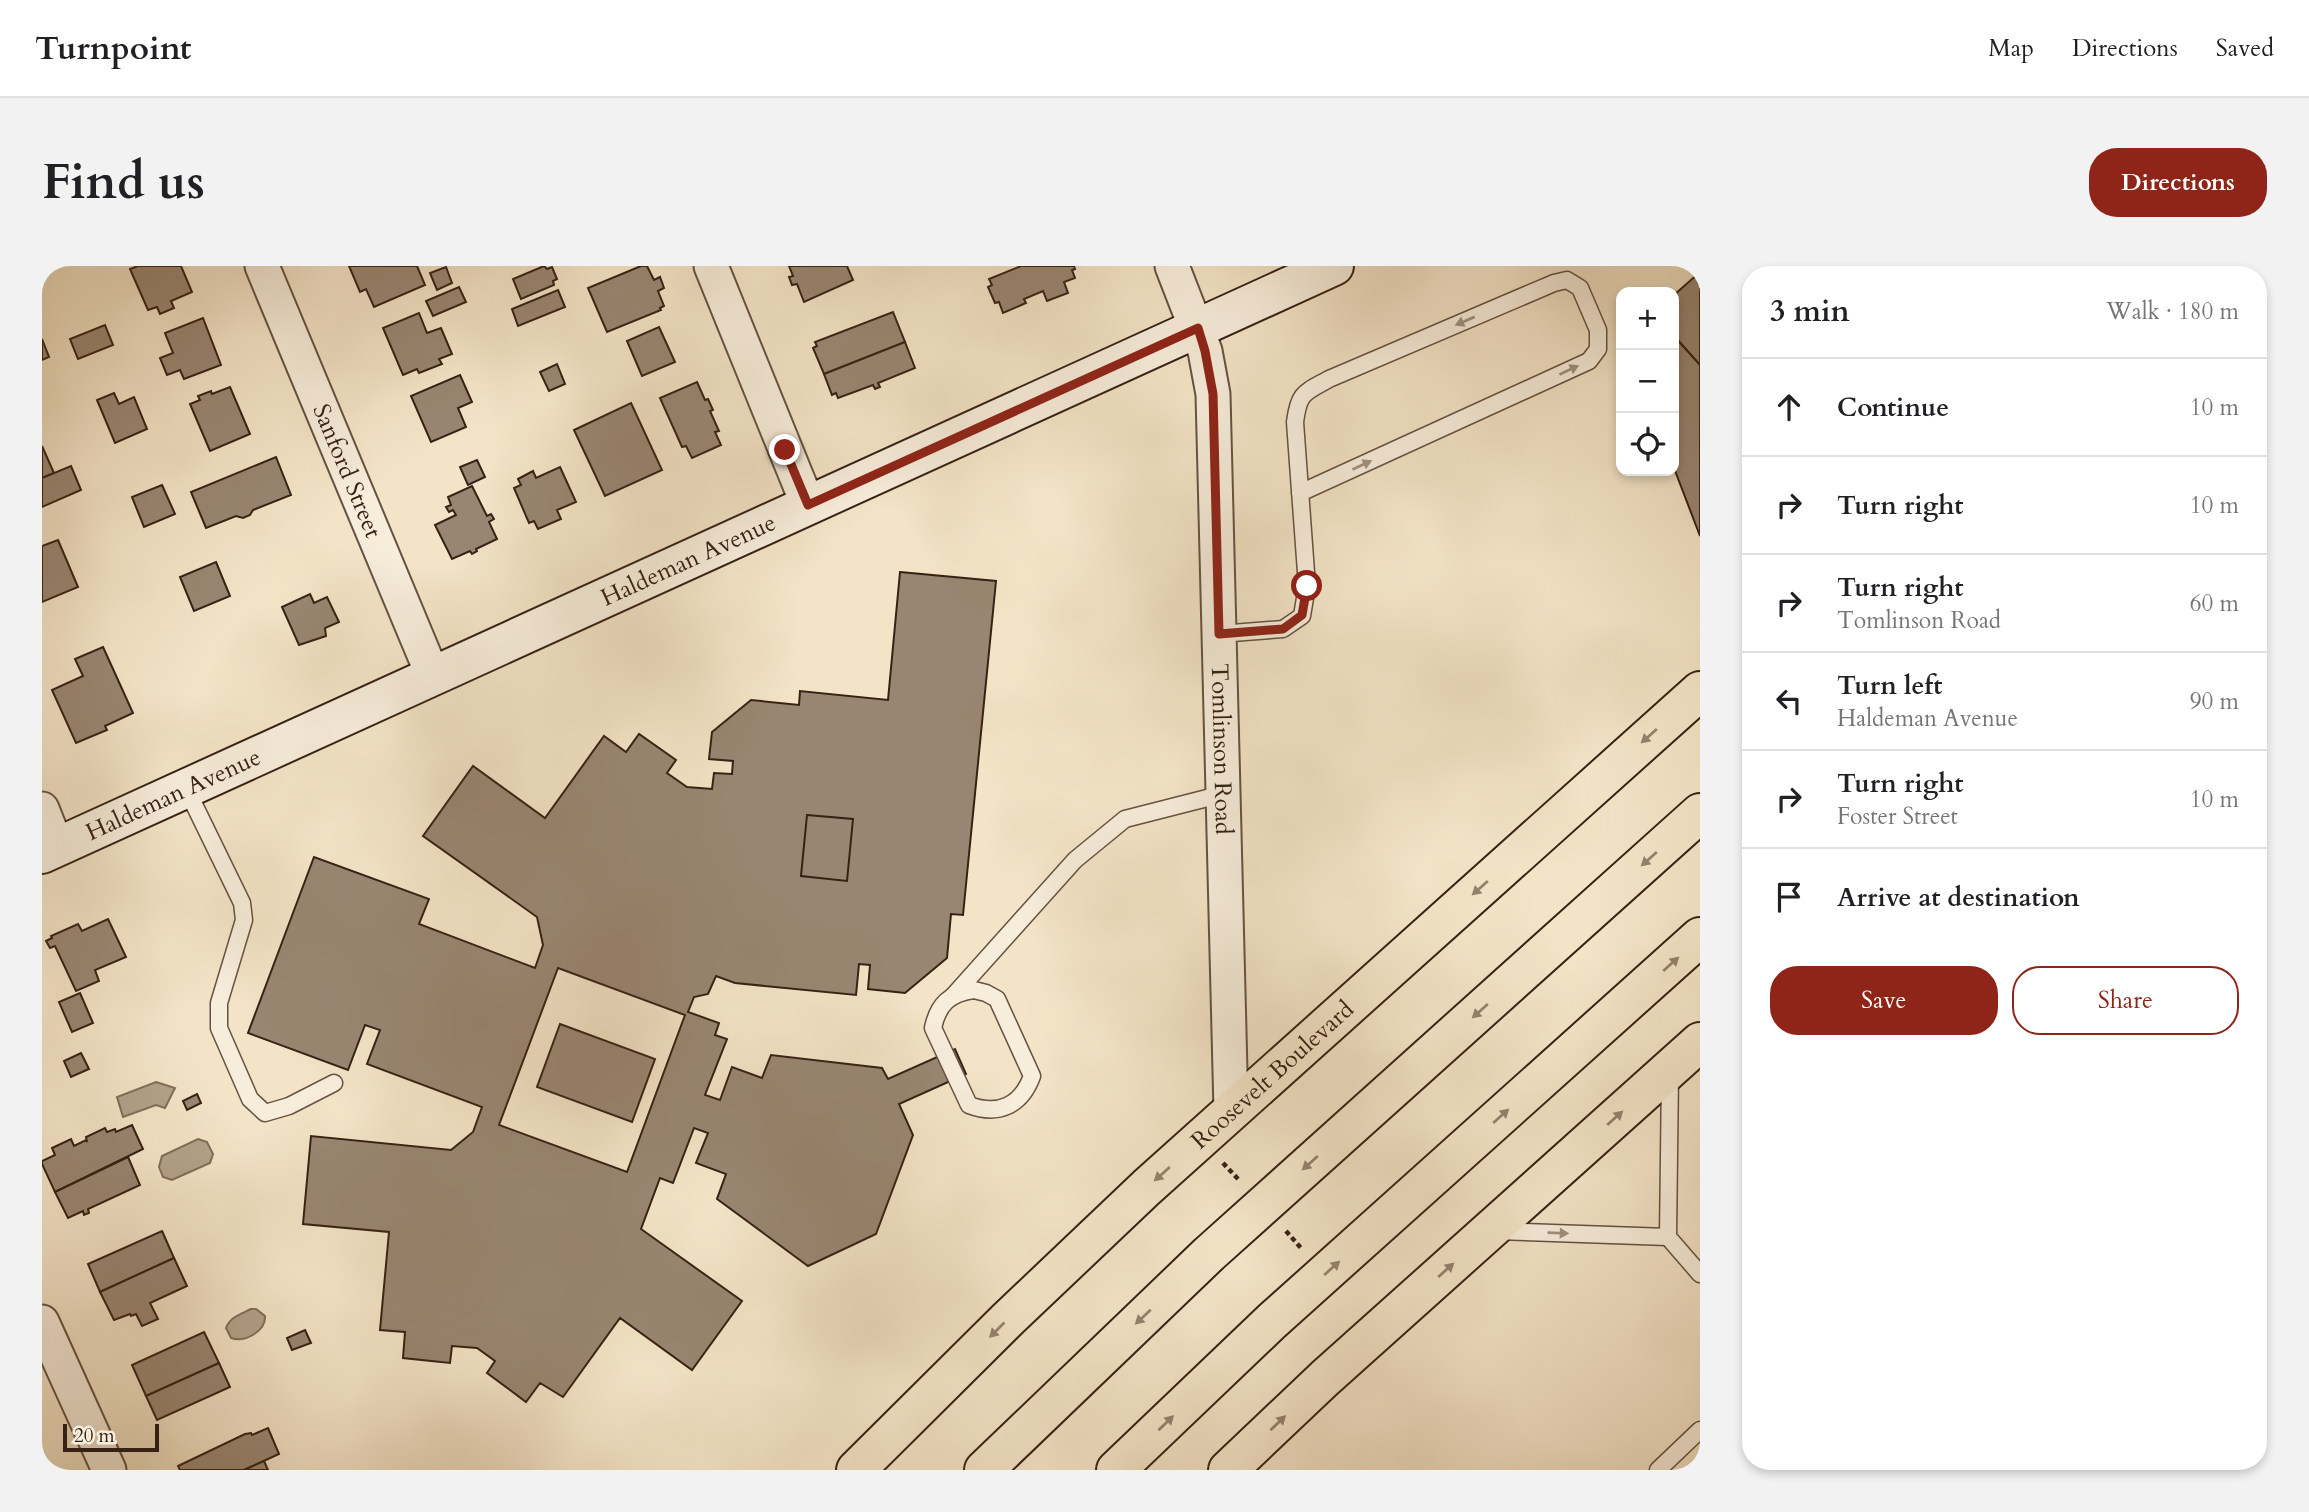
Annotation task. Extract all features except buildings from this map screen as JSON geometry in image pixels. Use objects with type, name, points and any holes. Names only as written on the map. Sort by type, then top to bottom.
[{"type":"highway","name":"Roosevelt Boulevard","points":[[856,1470],[1008,1319],[1147,1187],[1700,691]]},
{"type":"highway","points":[[984,1470],[1209,1254],[1700,813]]},
{"type":"highway","points":[[1116,1470],[1272,1321],[1700,937]]},
{"type":"highway","points":[[1228,1470],[1325,1378],[1700,1042]]},
{"type":"main road","name":"Haldeman Avenue","points":[[50,850],[1334,266]]},
{"type":"street","name":"Sanford Street","points":[[262,266],[433,676]]},
{"type":"street","points":[[710,266],[808,505]]},
{"type":"street","name":"Tomlinson Road","points":[[1172,266],[1198,328],[1213,394],[1231,1111]]},
{"type":"street","points":[[42,809],[50,850]]},
{"type":"street","points":[[42,1322],[109,1470]]},
{"type":"lane","points":[[1219,634],[1283,629],[1302,615],[1307,586],[1300,493],[1295,422],[1297,407],[1303,394],[1329,379],[1554,283],[1567,280],[1580,288],[1598,330],[1598,349],[1589,361],[1300,493]]},
{"type":"lane","points":[[186,788],[242,903],[244,920],[219,1003],[219,1028],[250,1099],[265,1113],[289,1106],[334,1083]]},
{"type":"lane","points":[[953,996],[974,990],[997,999],[1032,1076],[1019,1099],[1007,1107],[994,1110],[969,1105],[933,1028],[942,1005],[1075,860],[1125,819],[1223,793]]},
{"type":"lane","points":[[1670,1068],[1668,1237],[1700,1274]]},
{"type":"lane","points":[[1489,1231],[1668,1237]]},
{"type":"lane","points":[[1658,1470],[1700,1430]]},
{"type":"path","points":[[1218,1157],[1243,1185]]},
{"type":"path","points":[[1280,1225],[1306,1253]]},
{"type":"shaded area","points":[[156,1082],[175,1088],[165,1108],[156,1105],[123,1117],[117,1097]]},
{"type":"shaded area","points":[[198,1139],[207,1142],[213,1154],[210,1163],[172,1180],[163,1177],[159,1167],[162,1156]]},
{"type":"shaded area","points":[[256,1309],[265,1316],[262,1326],[248,1337],[231,1338],[226,1328],[230,1321]]},
{"type":"route","points":[[785,450],[808,505],[1198,328],[1213,394],[1219,634],[1283,629],[1302,615],[1307,586]]}]
